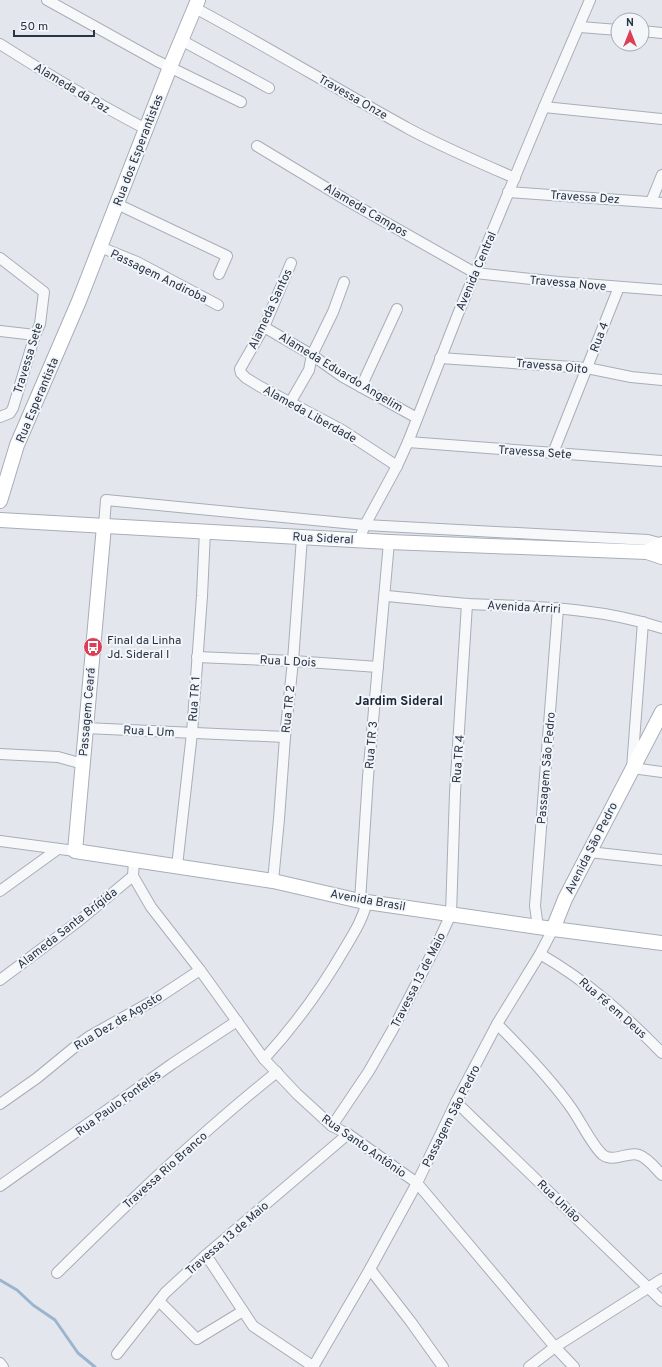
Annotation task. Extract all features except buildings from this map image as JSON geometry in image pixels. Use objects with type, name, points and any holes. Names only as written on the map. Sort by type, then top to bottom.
[{"type":"main road","name":"Rua dos Esperantistas","points":[[78,301],[196,4]]},
{"type":"main road","name":"Rua Esperantista","points":[[0,501],[17,446],[78,301]]},
{"type":"main road","name":"Rua Sideral","points":[[0,520],[205,531],[302,538],[647,552],[662,557]]},
{"type":"main road","name":"Passagem Ceará","points":[[75,851],[104,526]]},
{"type":"main road","points":[[647,552],[662,544]]},
{"type":"main road","name":"Avenida São Pedro","points":[[554,929],[561,908],[662,712]]},
{"type":"main road","name":"Avenida Brasil","points":[[75,851],[273,881],[364,901],[538,927],[662,943]]},
{"type":"street","points":[[47,0],[134,49],[241,102]]},
{"type":"street","name":"Avenida Central","points":[[359,540],[365,525],[397,466],[408,442],[440,358],[508,192],[580,27],[590,0]]},
{"type":"street","name":"Travessa Onze","points":[[196,4],[250,37],[412,130],[456,152],[515,178]]},
{"type":"street","points":[[580,27],[610,29]]},
{"type":"street","points":[[650,32],[662,33]]},
{"type":"street","points":[[181,40],[269,88]]},
{"type":"street","name":"Alameda da Paz","points":[[0,44],[39,69],[146,129]]},
{"type":"street","points":[[544,107],[662,119]]},
{"type":"street","name":"Alameda Campos","points":[[258,146],[348,201],[475,273]]},
{"type":"street","points":[[651,202],[662,175]]},
{"type":"street","name":"Travessa Dez","points":[[508,192],[662,203]]},
{"type":"street","points":[[117,204],[227,256],[220,274]]},
{"type":"street","name":"Passagem Andiroba","points":[[100,247],[136,262],[218,305]]},
{"type":"street","name":"Travessa Sete","points":[[0,258],[44,292],[40,324],[35,335],[13,408],[10,413],[0,417]]},
{"type":"street","name":"Alameda Santos","points":[[249,354],[264,326],[291,263]]},
{"type":"street","name":"Travessa Nove","points":[[475,273],[662,290]]},
{"type":"street","points":[[290,403],[309,370],[312,355],[333,312],[344,282]]},
{"type":"street","name":"Rua 4","points":[[553,453],[619,287]]},
{"type":"street","points":[[361,387],[397,309]]},
{"type":"street","name":"Alameda Eduardo Angelim","points":[[264,326],[361,387],[417,418]]},
{"type":"street","points":[[0,330],[35,335]]},
{"type":"street","name":"Alameda Liberdade","points":[[249,354],[240,369],[241,373],[259,386],[342,430],[397,466]]},
{"type":"street","name":"Travessa Oito","points":[[440,358],[587,368],[631,377],[662,380]]},
{"type":"street","name":"Travessa Sete","points":[[408,442],[662,461]]},
{"type":"street","points":[[104,526],[106,500],[365,525],[648,540],[662,544]]},
{"type":"street","name":"Rua TR 1","points":[[177,866],[192,733],[205,531]]},
{"type":"street","name":"Rua TR 2","points":[[273,881],[293,661],[302,538]]},
{"type":"street","name":"Rua TR 3","points":[[364,901],[368,777],[389,542]]},
{"type":"street","name":"Avenida Arriri","points":[[385,596],[467,604],[558,608],[605,614],[643,622],[662,628]]},
{"type":"street","name":"Rua TR 4","points":[[451,914],[454,815],[467,604]]},
{"type":"street","name":"Passagem São Pedro","points":[[538,927],[535,906],[558,608]]},
{"type":"street","name":"Avenida São Pedro","points":[[632,768],[643,622]]},
{"type":"street","name":"Rua L Dois","points":[[197,657],[293,661],[378,667]]},
{"type":"street","name":"Rua L Um","points":[[85,728],[285,737]]},
{"type":"street","points":[[0,754],[58,758],[83,764]]},
{"type":"street","points":[[632,768],[662,772]]},
{"type":"street","points":[[0,841],[75,851]]},
{"type":"street","points":[[0,891],[58,849]]},
{"type":"street","points":[[589,852],[662,860]]},
{"type":"street","points":[[133,876],[134,860]]},
{"type":"street","name":"Rua Santo Antônio","points":[[133,876],[151,907],[200,970],[264,1059],[297,1094],[332,1126],[348,1134],[417,1183],[555,1348],[574,1367]]},
{"type":"street","name":"Alameda Santa Brígida","points":[[0,980],[80,920],[133,876]]},
{"type":"street","points":[[264,1059],[291,1028],[332,972],[362,920],[364,901]]},
{"type":"street","name":"Travessa 13 de Maio","points":[[332,1126],[369,1071],[393,1029],[434,951],[451,914]]},
{"type":"street","name":"Passagem São Pedro","points":[[314,1367],[417,1183],[456,1102],[498,1024],[554,929]]},
{"type":"street","name":"Rua Fé em Deus","points":[[540,954],[579,978],[598,993],[646,1036],[662,1053]]},
{"type":"street","name":"Rua Dez de Agosto","points":[[0,1104],[38,1078],[85,1040],[156,999],[200,970]]},
{"type":"street","name":"Rua Paulo Fonteles","points":[[0,1186],[172,1064],[237,1021]]},
{"type":"street","points":[[498,1024],[528,1056],[572,1108],[598,1150],[604,1156],[611,1157],[630,1154],[640,1155],[662,1175]]},
{"type":"street","name":"Travessa Rio Branco","points":[[58,1273],[144,1188],[277,1072]]},
{"type":"street","name":"Rua União","points":[[456,1102],[662,1301]]},
{"type":"street","name":"Travessa 13 de Maio","points":[[117,1354],[165,1293],[206,1255],[348,1134]]},
{"type":"street","points":[[206,1255],[253,1326],[314,1367]]},
{"type":"street","points":[[370,1269],[411,1322],[443,1367]]},
{"type":"street","points":[[529,1367],[555,1348],[662,1279]]},
{"type":"street","points":[[159,1301],[197,1339],[243,1311]]},
{"type":"street","points":[[0,1363],[3,1367]]},
{"type":"waterway","points":[[0,1280],[17,1290],[33,1305],[55,1320],[78,1353],[95,1367]]},
{"type":"place","name":"Final da Linha Jd. Sideral I","points":[[93,647]]},
{"type":"district","name":"Jardim Sideral","points":[[399,700]]}]
